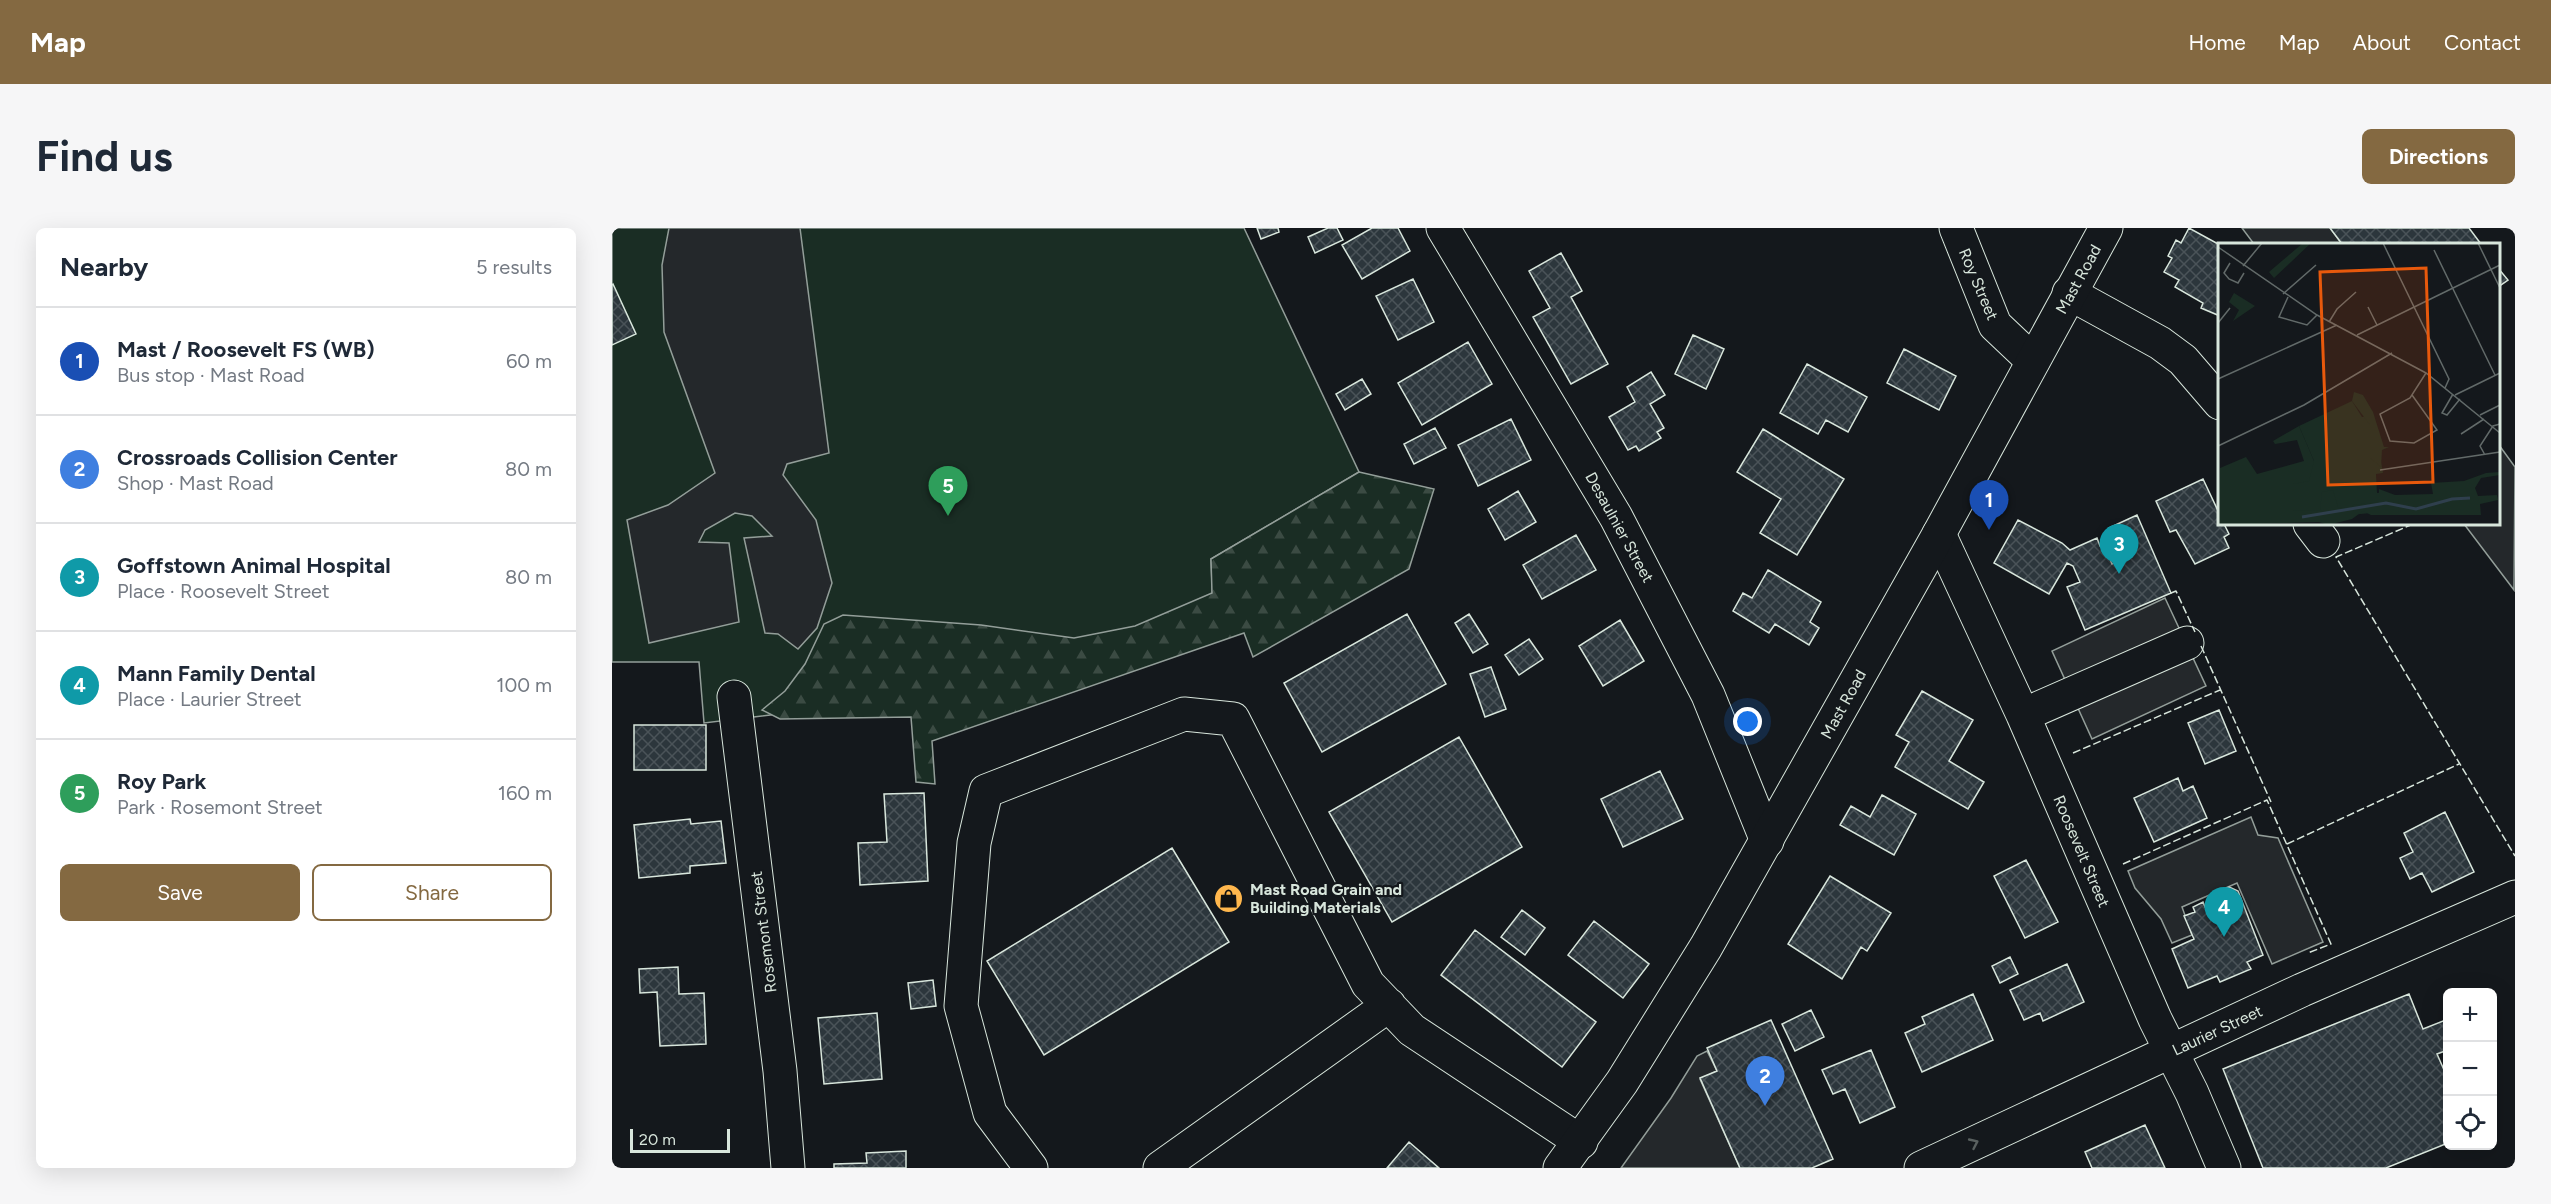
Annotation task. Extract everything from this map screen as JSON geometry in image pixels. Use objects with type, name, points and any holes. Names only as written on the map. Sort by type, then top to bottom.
[{"type":"street","name":"Desaulnier Street","points":[[1443,228],[1616,517],[1707,695],[1767,841]]},
{"type":"street","name":"Roy Street","points":[[1956,228],[1995,325],[2033,361]]},
{"type":"street","name":"Mast Road","points":[[1560,1168],[1581,1142],[1622,1082],[1706,947],[1939,534],[2106,228]]},
{"type":"street","points":[[2069,293],[2160,343],[2183,360],[2218,401]]},
{"type":"street","name":"Roosevelt Street","points":[[1939,534],[2023,715],[2224,1168]]},
{"type":"street","points":[[2023,715],[2187,643]]},
{"type":"street","name":"Rosemont Street","points":[[734,697],[780,1071],[788,1168]]},
{"type":"street","points":[[1031,1168],[990,1113],[962,1006],[974,843],[986,791],[1184,714],[1233,719],[1368,984],[1412,1030],[1581,1142]]},
{"type":"street","name":"Laurier Street","points":[[1921,1168],[2357,965],[2515,897]]},
{"type":"street","points":[[1160,1168],[1389,1005]]},
{"type":"green space","points":[[612,228],[1244,228],[1359,472],[1211,559],[1213,610],[914,698],[704,723],[699,662],[612,662]]},
{"type":"green space","points":[[1359,472],[1434,489],[1409,569],[1253,657],[1244,633],[932,741],[935,784],[916,782],[911,717],[780,719],[762,710],[785,691],[805,664],[824,624],[843,615],[981,625],[1074,638],[1135,626],[1212,593],[1211,559]]},
{"type":"shaded area","points":[[669,228],[800,228],[829,453],[787,464],[783,475],[816,520],[832,583],[817,628],[798,649],[778,634],[765,633],[744,538],[772,536],[752,516],[735,513],[705,530],[699,542],[729,543],[739,622],[649,643],[627,520],[668,505],[715,473],[664,332],[662,265]]},
{"type":"shaded area","points":[[2242,228],[2330,228],[2341,243],[2253,243]]},
{"type":"shaded area","points":[[2500,446],[2515,467],[2514,590],[2465,525],[2500,525]]},
{"type":"shaded area","points":[[2165,598],[2206,686],[2092,739],[2052,651]]},
{"type":"shaded area","points":[[2251,817],[2258,835],[2278,838],[2323,942],[2272,964],[2237,883],[2182,907],[2192,935],[2172,943],[2161,919],[2135,888],[2128,871]]},
{"type":"shaded area","points":[[1707,1051],[1717,1071],[1700,1079],[1740,1168],[1621,1168],[1671,1098],[1697,1056]]},
{"type":"building","points":[[1257,228],[1278,228],[1279,232],[1261,239]]},
{"type":"building","points":[[1328,228],[1337,228],[1343,240],[1315,253],[1308,237]]},
{"type":"building","points":[[1372,228],[1398,228],[1410,251],[1362,279],[1342,245]]},
{"type":"building","points":[[2189,228],[2218,244],[2218,315],[2201,308],[2203,303],[2175,287],[2179,280],[2164,272],[2172,258],[2168,256],[2176,240],[2181,243]]},
{"type":"building","points":[[2330,228],[2469,228],[2480,243],[2341,243]]},
{"type":"building","points":[[1561,253],[1582,291],[1571,297],[1608,364],[1571,384],[1533,317],[1550,308],[1529,271]]},
{"type":"building","points":[[2500,270],[2508,280],[2500,286]]},
{"type":"building","points":[[1413,279],[1434,322],[1398,340],[1376,296]]},
{"type":"building","points":[[612,285],[636,334],[612,345]]},
{"type":"building","points":[[1693,335],[1724,349],[1706,389],[1675,374]]},
{"type":"building","points":[[1468,342],[1492,384],[1422,425],[1398,383]]},
{"type":"building","points":[[1904,349],[1956,376],[1939,410],[1887,383]]},
{"type":"building","points":[[1807,364],[1867,397],[1848,432],[1826,420],[1818,434],[1780,413]]},
{"type":"building","points":[[1651,372],[1665,395],[1650,404],[1664,428],[1657,432],[1661,438],[1639,451],[1636,446],[1628,450],[1609,417],[1635,402],[1627,387]]},
{"type":"building","points":[[1362,379],[1371,394],[1345,410],[1336,394]]},
{"type":"building","points":[[1511,419],[1531,460],[1478,486],[1458,445]]},
{"type":"building","points":[[1435,428],[1446,448],[1414,464],[1404,444]]},
{"type":"building","points":[[1763,429],[1844,479],[1797,555],[1760,533],[1781,499],[1737,472]]},
{"type":"building","points":[[2203,479],[2218,511],[2218,525],[2224,525],[2229,534],[2224,537],[2229,548],[2195,564],[2176,530],[2170,532],[2156,501]]},
{"type":"building","points":[[1518,491],[1536,522],[1505,540],[1488,509]]},
{"type":"building","points":[[2137,515],[2171,593],[2085,630],[2067,587],[2080,582],[2073,566],[2067,563],[2049,594],[1994,563],[2018,520],[2062,543],[2070,550],[2097,538],[2100,546],[2104,544],[2112,564],[2122,559],[2109,528]]},
{"type":"building","points":[[1576,535],[1596,570],[1542,599],[1523,565]]},
{"type":"building","points":[[1768,570],[1821,602],[1810,622],[1819,628],[1809,645],[1775,624],[1769,633],[1733,611],[1743,593],[1752,598]]},
{"type":"building","points":[[1407,614],[1446,684],[1322,752],[1284,683]]},
{"type":"building","points":[[1469,614],[1488,644],[1473,653],[1455,623]]},
{"type":"building","points":[[1620,620],[1644,661],[1603,686],[1579,646]]},
{"type":"building","points":[[1529,639],[1543,659],[1519,675],[1505,655]]},
{"type":"building","points":[[1491,667],[1506,709],[1485,717],[1470,674]]},
{"type":"building","points":[[1922,691],[1973,720],[1949,761],[1984,782],[1968,809],[1895,767],[1909,742],[1896,735]]},
{"type":"building","points":[[2219,710],[2236,751],[2205,764],[2188,723]]},
{"type":"building","points":[[634,725],[706,725],[706,770],[634,770]]},
{"type":"building","points":[[1459,737],[1522,847],[1392,922],[1329,812]]},
{"type":"building","points":[[1660,771],[1683,819],[1623,847],[1601,799]]},
{"type":"building","points":[[2178,778],[2183,791],[2193,786],[2207,818],[2154,842],[2134,798]]},
{"type":"building","points":[[924,793],[928,881],[860,885],[858,843],[887,842],[884,794]]},
{"type":"building","points":[[1882,795],[1916,814],[1894,855],[1840,825],[1851,806],[1870,817]]},
{"type":"building","points":[[2445,812],[2474,872],[2432,892],[2422,873],[2410,879],[2400,858],[2413,852],[2404,833]]},
{"type":"building","points":[[690,819],[691,824],[721,821],[726,863],[690,866],[690,873],[639,878],[634,825]]},
{"type":"building","points":[[1172,848],[1229,942],[1044,1055],[987,961]]},
{"type":"building","points":[[2026,860],[2058,922],[2025,938],[1994,876]]},
{"type":"building","points":[[1830,876],[1891,913],[1867,951],[1861,947],[1842,979],[1788,944]]},
{"type":"building","points":[[2229,887],[2238,891],[2263,955],[2247,962],[2251,969],[2220,982],[2217,976],[2188,988],[2172,949],[2194,939],[2184,916],[2195,912],[2193,907],[2203,902],[2205,907],[2217,902],[2219,891]]},
{"type":"building","points":[[1522,910],[1545,928],[1525,955],[1501,937]]},
{"type":"building","points":[[1594,921],[1649,964],[1623,998],[1568,955]]},
{"type":"building","points":[[1475,930],[1596,1022],[1562,1067],[1441,975]]},
{"type":"building","points":[[2010,957],[2018,974],[2000,983],[1992,966]]},
{"type":"building","points":[[2067,964],[2084,1002],[2043,1021],[2040,1013],[2024,1020],[2010,990]]},
{"type":"building","points":[[678,967],[679,994],[704,993],[706,1044],[660,1046],[657,992],[640,993],[639,969]]},
{"type":"building","points":[[933,980],[936,1006],[911,1009],[908,983]]},
{"type":"building","points":[[1973,994],[1993,1040],[1922,1072],[1905,1033],[1925,1024],[1922,1017]]},
{"type":"building","points":[[2409,994],[2423,1029],[2443,1021],[2443,1052],[2437,1054],[2443,1068],[2443,1145],[2386,1168],[2263,1168],[2223,1069]]},
{"type":"building","points":[[1811,1010],[1824,1037],[1795,1051],[1782,1024]]},
{"type":"building","points":[[877,1013],[882,1079],[824,1084],[818,1018]]},
{"type":"building","points":[[1771,1020],[1833,1159],[1812,1168],[1740,1168],[1700,1078],[1717,1071],[1707,1048]]},
{"type":"building","points":[[1871,1050],[1895,1107],[1860,1123],[1845,1089],[1833,1094],[1822,1070]]},
{"type":"building","points":[[2145,1125],[2165,1168],[2092,1168],[2085,1152]]},
{"type":"building","points":[[1409,1142],[1439,1168],[1387,1168]]},
{"type":"building","points":[[906,1151],[906,1168],[834,1168],[834,1164],[867,1163],[866,1153]]},
{"type":"fence","points":[[2411,525],[2336,557],[2515,856]]},
{"type":"fence","points":[[2171,593],[2176,591],[2195,632]]},
{"type":"fence","points":[[2201,646],[2271,802]]},
{"type":"fence","points":[[2073,753],[2220,690]]},
{"type":"fence","points":[[2287,844],[2459,764]]},
{"type":"fence","points":[[2123,864],[2267,800],[2331,944],[2308,953]]},
{"type":"place","name":"Roy Park","points":[[948,516]]},
{"type":"place","name":"Mast / Roosevelt FS (WB)","points":[[1989,530]]},
{"type":"place","name":"Goffstown Animal Hospital","points":[[2119,574]]},
{"type":"place","name":"Mast Road Grain and Building Materials","points":[[1229,898]]},
{"type":"place","name":"Mann Family Dental","points":[[2224,937]]},
{"type":"place","name":"Crossroads Collision Center","points":[[1765,1106]]}]
